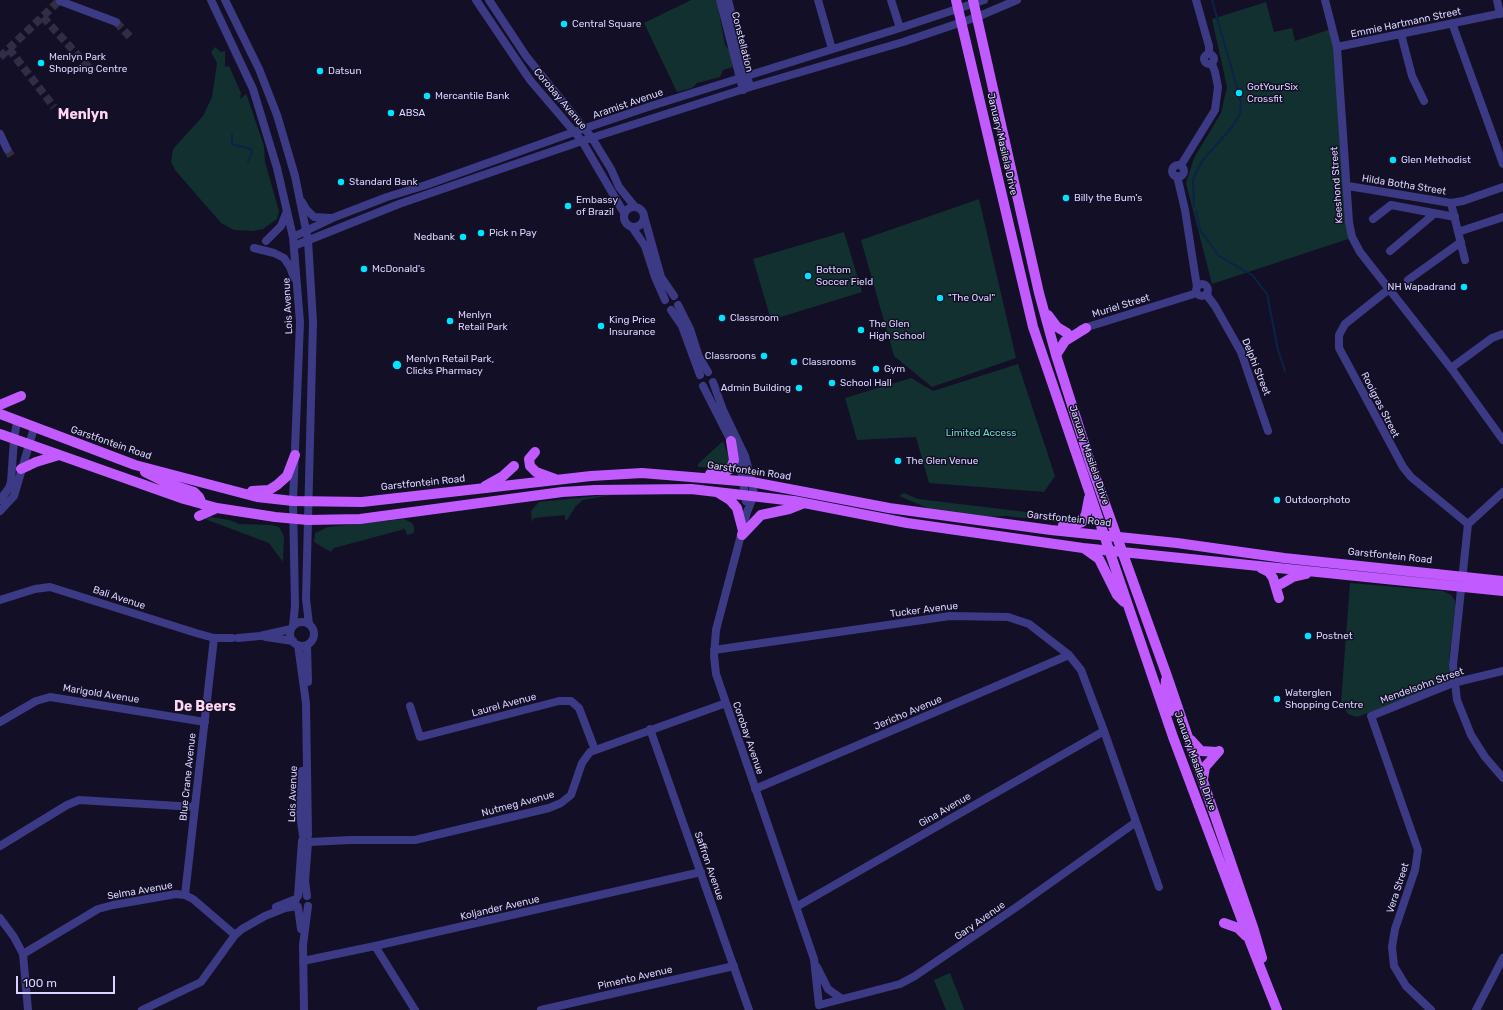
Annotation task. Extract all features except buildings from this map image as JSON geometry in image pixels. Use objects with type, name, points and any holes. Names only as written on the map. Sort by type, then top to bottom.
[{"type":"main road","name":"January Masilela Drive","points":[[974,2],[1043,308],[1056,355],[1091,465],[1167,676],[1242,894],[1277,1010]]},
{"type":"main road","name":"January Masilela Drive","points":[[957,5],[994,157],[1027,306],[1053,388],[1174,740],[1239,913],[1272,995]]},
{"type":"main road","points":[[1043,308],[1057,327],[1067,334]]},
{"type":"main road","points":[[1056,355],[1065,341],[1086,328]]},
{"type":"main road","points":[[1052,338],[1047,342],[1045,348],[1053,388]]},
{"type":"main road","points":[[0,405],[22,396]]},
{"type":"main road","name":"Garstfontein Road","points":[[0,414],[17,422],[135,465],[257,497],[308,501],[362,502],[557,480],[642,473],[748,482],[889,508],[1051,530],[1117,536],[1284,558],[1503,581]]},
{"type":"main road","points":[[0,434],[176,497],[217,508],[293,519],[360,519],[516,498],[595,490],[666,488],[750,495],[804,503],[927,526],[1083,548],[1503,591]]},
{"type":"main road","points":[[700,477],[725,472],[731,468],[734,460],[731,441]]},
{"type":"main road","points":[[535,452],[529,459],[530,466],[536,472],[557,480]]},
{"type":"main road","points":[[21,469],[36,462],[59,455]]},
{"type":"main road","points":[[234,492],[260,491],[278,485],[287,476],[295,456]]},
{"type":"main road","points":[[135,465],[167,483],[194,492],[199,497],[202,504]]},
{"type":"main road","points":[[480,489],[503,476],[514,466]]},
{"type":"main road","points":[[716,491],[730,500],[737,508],[743,533]]},
{"type":"main road","points":[[1051,530],[1058,525],[1073,526],[1082,522],[1086,514],[1089,495]]},
{"type":"main road","points":[[743,533],[761,515],[789,509],[804,503]]},
{"type":"main road","points":[[199,516],[217,508]]},
{"type":"main road","points":[[1083,548],[1099,560],[1117,595],[1127,605]]},
{"type":"main road","points":[[1257,566],[1269,572],[1273,578],[1279,598]]},
{"type":"main road","points":[[1281,584],[1293,577],[1313,572]]},
{"type":"main road","points":[[1167,676],[1165,692],[1178,734],[1174,740]]},
{"type":"main road","points":[[1182,722],[1198,749],[1204,752],[1218,751],[1204,767],[1203,783]]},
{"type":"main road","points":[[1194,791],[1192,772],[1195,760]]},
{"type":"main road","points":[[1242,894],[1239,913],[1253,927]]},
{"type":"main road","points":[[1224,923],[1238,928],[1249,939]]},
{"type":"street","name":"Lois Avenue","points":[[211,0],[253,89],[268,135],[293,236],[298,290],[300,350],[296,394],[293,500],[296,606],[292,628]]},
{"type":"street","points":[[225,0],[259,70],[277,115],[288,152],[307,236],[313,322],[306,599],[309,624],[313,629],[314,636],[307,645],[295,643],[290,636],[292,628],[303,622],[309,624]]},
{"type":"street","name":"Corobay Avenue","points":[[476,0],[526,74],[582,141],[624,213],[625,222],[632,227],[645,246],[656,281],[665,300],[665,306],[675,307],[688,324],[698,356],[708,372],[712,375],[723,410],[745,456],[750,495],[743,533],[716,630],[714,650],[716,674],[816,966],[828,990],[842,999]]},
{"type":"street","name":"Corobay Avenue","points":[[489,0],[526,56],[592,138],[611,168],[619,187],[635,207],[640,208],[644,216],[661,277],[677,298],[675,307],[700,375],[699,380],[731,441],[748,482]]},
{"type":"street","name":"Constellation","points":[[720,0],[747,88]]},
{"type":"street","name":"Constellation","points":[[728,0],[744,77]]},
{"type":"street","points":[[818,0],[832,50]]},
{"type":"street","points":[[891,0],[900,28]]},
{"type":"street","name":"Aramist Avenue","points":[[294,246],[335,217],[388,197],[426,185],[574,132],[900,28],[957,5],[984,0]]},
{"type":"street","name":"Aramist Avenue","points":[[293,236],[307,236],[582,141],[747,88],[903,42],[977,17],[1017,0]]},
{"type":"street","points":[[1196,0],[1208,46],[1209,54],[1206,55],[1204,60],[1207,64],[1212,64],[1218,87],[1215,110],[1181,165],[1184,168],[1184,173],[1177,176],[1199,288]]},
{"type":"street","name":"Keeshond Street","points":[[1325,0],[1336,47],[1348,186],[1349,222],[1352,238],[1389,289],[1451,368],[1503,440]]},
{"type":"street","points":[[1497,0],[1501,14]]},
{"type":"street","points":[[60,1],[116,22]]},
{"type":"street","name":"Emmie Hartmann Street","points":[[1336,47],[1501,14]]},
{"type":"street","points":[[1452,24],[1503,164]]},
{"type":"street","points":[[1401,34],[1412,76],[1424,101]]},
{"type":"street","points":[[0,134],[7,149]]},
{"type":"street","name":"Hilda Botha Street","points":[[1348,186],[1451,203],[1463,201],[1503,187]]},
{"type":"street","points":[[298,196],[306,209],[314,217],[326,219],[335,217]]},
{"type":"street","points":[[1451,203],[1465,260]]},
{"type":"street","points":[[1374,219],[1391,205],[1455,217]]},
{"type":"street","points":[[624,213],[631,207],[635,207]]},
{"type":"street","points":[[266,241],[279,229],[287,211]]},
{"type":"street","points":[[1390,251],[1434,214]]},
{"type":"street","points":[[632,227],[640,224],[644,216]]},
{"type":"street","points":[[1458,232],[1503,217]]},
{"type":"street","points":[[1408,280],[1460,242]]},
{"type":"street","points":[[254,248],[274,253],[284,258],[290,266],[298,290]]},
{"type":"street","name":"Delphi Street","points":[[1199,288],[1200,296],[1206,294],[1215,306],[1241,352],[1254,385],[1268,431]]},
{"type":"street","name":"Muriel Street","points":[[1052,338],[1086,328],[1199,288]]},
{"type":"street","name":"Rooigras Street","points":[[1389,289],[1345,324],[1339,335],[1339,348],[1403,467],[1411,477],[1468,524]]},
{"type":"street","points":[[665,300],[668,296],[674,296]]},
{"type":"street","points":[[1451,368],[1492,338],[1503,334]]},
{"type":"street","points":[[700,375],[704,372],[708,372]]},
{"type":"street","points":[[703,386],[710,385],[713,382]]},
{"type":"street","points":[[0,500],[9,488],[11,482],[14,439],[17,422]]},
{"type":"street","points":[[0,511],[14,496],[34,428]]},
{"type":"street","points":[[1503,492],[1468,524],[1454,652],[1453,683],[1459,706],[1473,740],[1484,757],[1503,778]]},
{"type":"street","name":"Bali Avenue","points":[[0,600],[35,588],[50,587],[214,638],[260,636],[292,628]]},
{"type":"street","name":"Tucker Avenue","points":[[714,650],[938,617],[964,615],[1008,617],[1024,621],[1034,626],[1069,656],[1076,663],[1083,675],[1159,887]]},
{"type":"street","name":"Bali Avenue","points":[[260,636],[295,643]]},
{"type":"street","name":"Blue Crane Avenue","points":[[185,895],[214,638]]},
{"type":"street","name":"Lois Avenue","points":[[295,643],[305,677]]},
{"type":"street","name":"Lois Avenue","points":[[304,1010],[303,945],[299,901],[307,839],[300,801],[305,752],[305,677],[307,645]]},
{"type":"street","name":"Jericho Avenue","points":[[755,789],[1069,656]]},
{"type":"street","name":"Mendelsohn Street","points":[[1371,716],[1453,683],[1503,671]]},
{"type":"street","name":"Marigold Avenue","points":[[0,722],[36,701],[50,697],[205,722]]},
{"type":"street","name":"Laurel Avenue","points":[[410,706],[420,737],[559,701],[571,701],[578,708],[595,750]]},
{"type":"street","name":"Nutmeg Avenue","points":[[307,839],[415,840],[555,806],[570,795],[584,759],[595,750],[726,703]]},
{"type":"street","name":"Vera Street","points":[[1371,716],[1418,850],[1415,870],[1395,929],[1392,947],[1394,966],[1406,986],[1431,1010]]},
{"type":"street","name":"Saffron Avenue","points":[[650,729],[749,1010]]},
{"type":"street","name":"Gina Avenue","points":[[796,907],[1104,731]]},
{"type":"street","points":[[0,846],[67,805],[79,800],[195,807]]},
{"type":"street","name":"Gary Avenue","points":[[819,1005],[900,984],[916,976],[994,924],[1136,822]]},
{"type":"street","name":"Koljander Avenue","points":[[303,961],[701,872]]},
{"type":"street","name":"Selma Avenue","points":[[23,954],[98,909],[176,894],[185,895],[194,899],[235,935]]},
{"type":"street","name":"Lois Avenue","points":[[299,901],[303,908],[308,906],[303,945]]},
{"type":"street","points":[[142,1010],[201,982],[235,935],[242,929],[265,916],[299,901]]},
{"type":"street","points":[[0,918],[14,936],[23,954],[28,1010]]},
{"type":"street","points":[[375,946],[416,1010]]},
{"type":"street","points":[[1476,1010],[1503,958]]},
{"type":"street","name":"Pimento Avenue","points":[[541,1010],[734,966]]},
{"type":"street","name":"Corobay Avenue","points":[[816,966],[819,1005]]},
{"type":"green space","points":[[691,0],[715,0],[717,2],[725,45],[730,51],[733,67],[723,70],[720,77],[697,83],[692,88],[677,92],[644,23]]},
{"type":"green space","points":[[1266,2],[1274,32],[1292,28],[1295,41],[1334,28],[1354,237],[1212,284],[1186,183],[1194,158],[1221,113],[1227,87],[1212,19]]},
{"type":"green space","points":[[215,47],[221,52],[225,51],[225,67],[229,66],[241,93],[240,99],[246,94],[247,96],[264,146],[265,162],[279,211],[277,219],[263,229],[253,231],[234,230],[221,223],[175,170],[171,162],[173,149],[203,116],[212,97],[217,63],[211,52]]},
{"type":"green space","name":"\"The Oval\"","points":[[979,199],[1016,358],[932,387],[894,356],[861,240]]},
{"type":"green space","name":"Bottom Soccer Field","points":[[844,232],[862,292],[771,320],[753,259]]},
{"type":"green space","name":"Limited Access","points":[[1018,364],[1055,476],[1044,492],[929,483],[916,437],[857,440],[845,398],[911,378],[933,391]]},
{"type":"green space","points":[[723,441],[729,458],[727,465],[721,468],[698,467],[698,464]]},
{"type":"green space","points":[[904,493],[918,499],[1076,518],[1080,520],[1075,524],[1006,516],[988,517],[930,509],[899,496]]},
{"type":"green space","points":[[617,494],[583,500],[576,506],[567,520],[565,520],[565,515],[534,518],[532,522],[531,511],[539,502]]},
{"type":"green space","points":[[211,517],[229,520],[239,524],[272,525],[279,527],[284,536],[283,562],[269,543],[205,519]]},
{"type":"green space","points":[[404,519],[412,523],[414,533],[407,535],[405,529],[334,548],[331,552],[314,542],[315,533],[328,527]]},
{"type":"green space","points":[[1350,583],[1443,591],[1451,595],[1455,601],[1455,609],[1449,660],[1450,675],[1443,684],[1357,717],[1348,714],[1341,702]]},
{"type":"green space","points":[[950,973],[964,1010],[946,1010],[934,980]]},
{"type":"waterway","points":[[1194,206],[1193,179],[1202,161],[1232,127],[1240,114],[1241,102],[1212,0]]},
{"type":"waterway","points":[[232,134],[232,144],[251,149],[252,152],[248,162]]},
{"type":"waterway","points":[[1196,211],[1200,230],[1219,256],[1252,275],[1267,294],[1278,350],[1285,371]]},
{"type":"tunnel","points":[[0,57],[60,0]]},
{"type":"tunnel","points":[[43,17],[93,72]]},
{"type":"tunnel","points":[[116,22],[131,38]]},
{"type":"tunnel","points":[[9,49],[54,107]]},
{"type":"tunnel","points":[[7,149],[13,159]]},
{"type":"place","name":"Central Square","points":[[564,24]]},
{"type":"place","name":"Menlyn Park Shopping Centre","points":[[41,63]]},
{"type":"place","name":"Datsun","points":[[320,71]]},
{"type":"place","name":"GotYourSix Crossfit","points":[[1239,93]]},
{"type":"place","name":"Mercantile Bank","points":[[427,96]]},
{"type":"place","name":"ABSA","points":[[391,113]]},
{"type":"place","name":"Glen Methodist","points":[[1393,160]]},
{"type":"place","name":"Standard Bank","points":[[341,182]]},
{"type":"place","name":"Billy the Bum's","points":[[1066,198]]},
{"type":"place","name":"Embassy of Brazil","points":[[568,206]]},
{"type":"place","name":"Pick n Pay","points":[[481,233]]},
{"type":"place","name":"Nedbank","points":[[463,237]]},
{"type":"place","name":"McDonald's","points":[[364,269]]},
{"type":"place","name":"Bottom Soccer Field","points":[[808,276]]},
{"type":"place","name":"NH Wapadrand","points":[[1464,287]]},
{"type":"place","name":"\"The Oval\"","points":[[940,298]]},
{"type":"place","name":"Classroom","points":[[722,318]]},
{"type":"place","name":"Menlyn Retail Park","points":[[450,321]]},
{"type":"place","name":"King Price Insurance","points":[[601,326]]},
{"type":"place","name":"The Glen High School","points":[[861,330]]},
{"type":"place","name":"Classroons","points":[[764,356]]},
{"type":"place","name":"Classrooms","points":[[794,362]]},
{"type":"place","name":"Menlyn Retail Park, Clicks Pharmacy","points":[[397,365]]},
{"type":"place","name":"Gym","points":[[876,369]]},
{"type":"place","name":"School Hall","points":[[832,383]]},
{"type":"place","name":"Admin Building","points":[[799,388]]},
{"type":"place","name":"The Glen Venue","points":[[898,461]]},
{"type":"place","name":"Outdoorphoto","points":[[1277,500]]},
{"type":"place","name":"Postnet","points":[[1308,636]]},
{"type":"place","name":"Waterglen Shopping Centre","points":[[1277,699]]},
{"type":"district","name":"Menlyn","points":[[83,115]]},
{"type":"district","name":"De Beers","points":[[205,707]]}]
